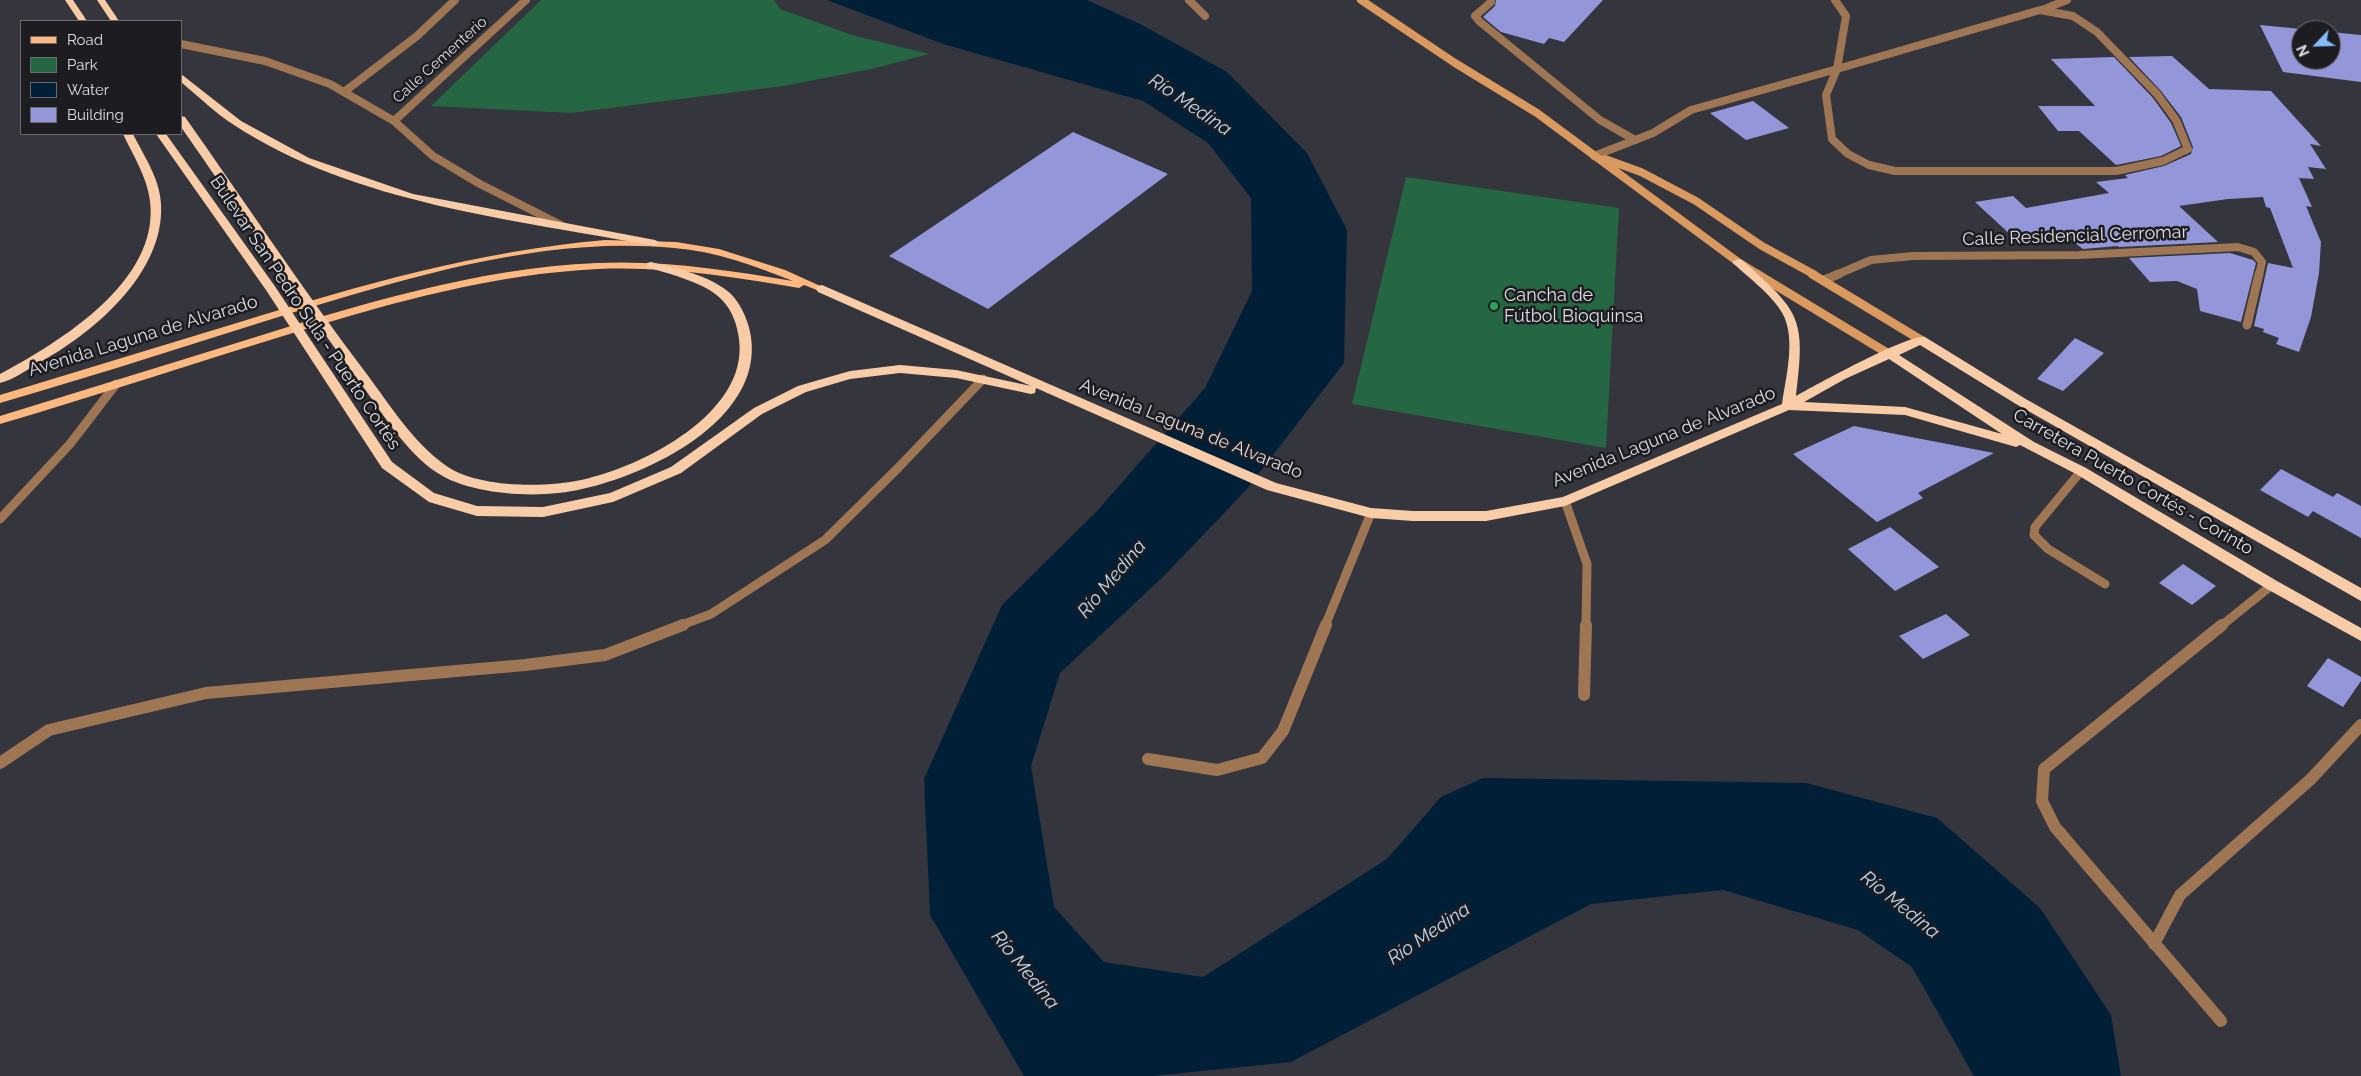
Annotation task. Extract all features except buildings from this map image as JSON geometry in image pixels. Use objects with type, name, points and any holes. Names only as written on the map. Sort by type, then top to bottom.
[{"type":"highway","points":[[69,0],[82,20]]},
{"type":"highway","points":[[101,0],[114,20]]},
{"type":"highway","points":[[182,78],[237,123],[305,160],[411,197],[655,243]]},
{"type":"highway","name":"Bulevar San Pedro Sula - Puerto Cortés","points":[[182,120],[342,350],[416,448],[442,470],[480,485],[529,490],[581,485],[633,469],[678,445],[715,416],[738,384],[747,353],[743,324],[727,297],[698,278],[651,265]]},
{"type":"highway","points":[[0,379],[58,347],[106,309],[136,272],[152,238],[156,204],[148,177],[128,135]]},
{"type":"highway","name":"Bulevar San Pedro Sula - Puerto Cortés","points":[[162,135],[270,288],[387,465],[429,498],[477,511],[543,512],[613,497],[676,470],[758,411],[802,389],[850,375],[900,369],[956,374],[1010,384],[1085,406]]},
{"type":"highway","points":[[1738,262],[1772,294],[1792,322],[1794,362],[1788,406],[1905,411],[2029,445]]},
{"type":"highway","name":"Avenida Laguna de Alvarado","points":[[822,289],[1272,487],[1371,513],[1413,516],[1486,516],[1565,500],[1788,406],[1841,376],[1921,340]]},
{"type":"highway","name":"Carretera Puerto Cortés - Corinto","points":[[1921,340],[2020,401],[2361,595]]},
{"type":"highway","name":"Carretera Puerto Cortés - Corinto","points":[[1889,354],[2029,445],[2081,471],[2361,636]]},
{"type":"main road","points":[[1361,0],[1455,63],[1537,113],[1738,262],[1889,354]]},
{"type":"main road","points":[[1594,156],[1641,172],[1696,201],[1762,246],[1824,280],[1921,340]]},
{"type":"main road","name":"Avenida Laguna de Alvarado","points":[[0,399],[351,292],[423,272],[504,254],[553,248],[655,243],[714,250],[764,264],[822,289]]},
{"type":"main road","name":"Avenida Laguna de Alvarado","points":[[0,420],[359,309],[477,280],[540,271],[651,265],[706,270],[822,289]]},
{"type":"street","points":[[344,92],[417,36],[455,0]]},
{"type":"street","name":"Calle Cementerio","points":[[394,121],[526,0]]},
{"type":"street","points":[[1189,0],[1205,16]]},
{"type":"street","points":[[1835,0],[1846,16],[1838,69],[1826,96],[1832,139],[1848,154],[1869,165],[1895,171],[2116,171],[2147,166],[2180,155],[2188,149],[2184,134],[2148,82],[2092,26],[2068,15],[2040,10]]},
{"type":"street","points":[[1594,156],[1653,133],[1691,110],[2040,10],[2067,0]]},
{"type":"street","points":[[1491,2],[1475,16],[1479,22],[1600,120],[1635,140]]},
{"type":"street","points":[[182,44],[265,61],[330,84],[394,121],[433,156],[480,184],[560,225]]},
{"type":"street","name":"Calle Residencial Cerromar","points":[[1824,280],[1871,260],[1913,256],[2078,255],[2238,247],[2254,252],[2262,262],[2248,324]]},
{"type":"street","points":[[0,763],[49,730],[206,693],[525,665],[604,654],[711,614],[825,540],[983,379]]},
{"type":"street","points":[[0,519],[70,444],[116,384]]},
{"type":"street","points":[[2081,471],[2035,527],[2034,535],[2048,549],[2105,584]]},
{"type":"street","points":[[1565,500],[1587,564],[1584,695]]},
{"type":"street","points":[[1148,759],[1217,770],[1262,758],[1283,731],[1371,513]]},
{"type":"street","points":[[2221,1021],[2055,827],[2042,800],[2044,770],[2272,585]]},
{"type":"street","points":[[2154,944],[2180,895],[2311,779],[2361,725]]},
{"type":"green space","points":[[541,0],[774,0],[780,9],[852,35],[929,54],[871,69],[783,86],[571,113],[431,106]]},
{"type":"green space","name":"Cancha de Fútbol Bioquinsa","points":[[1406,177],[1619,208],[1606,448],[1352,404]]},
{"type":"water","name":"Río Medina","points":[[827,0],[1087,0],[1140,24],[1227,72],[1307,153],[1347,230],[1344,363],[1246,490],[1165,575],[1060,673],[1031,766],[1054,907],[1104,962],[1203,977],[1387,859],[1441,797],[1483,778],[1806,783],[1937,818],[2040,908],[2111,1015],[2121,1076],[1974,1076],[1912,967],[1858,930],[1723,890],[1591,904],[1291,1062],[1153,1076],[1024,1076],[930,915],[924,779],[1002,605],[1097,511],[1205,388],[1252,291],[1251,198],[1208,143],[1143,101],[943,44]]},
{"type":"place","name":"Cancha de Fútbol Bioquinsa","points":[[1494,306]]}]
